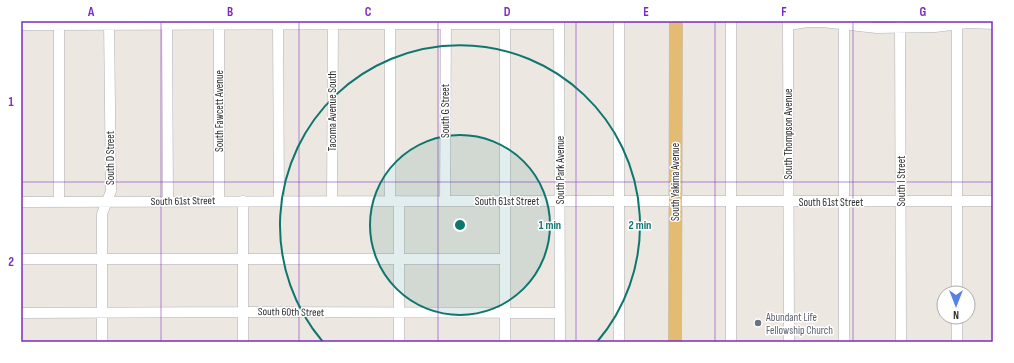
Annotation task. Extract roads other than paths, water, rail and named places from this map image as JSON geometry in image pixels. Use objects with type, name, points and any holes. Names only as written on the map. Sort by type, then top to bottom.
[{"type":"main road","name":"South Yakima Avenue","points":[[675,342],[676,21]]},
{"type":"street","points":[[619,21],[619,342]]},
{"type":"street","points":[[731,342],[732,21]]},
{"type":"street","points":[[390,22],[395,201],[399,259],[399,342]]},
{"type":"street","name":"South G Street","points":[[445,201],[446,22]]},
{"type":"street","points":[[505,22],[505,342]]},
{"type":"street","points":[[788,23],[844,23],[867,27],[900,24],[935,27],[957,23],[976,22],[993,24]]},
{"type":"street","points":[[21,25],[59,23],[559,23]]},
{"type":"street","points":[[59,23],[60,202]]},
{"type":"street","name":"South D Street","points":[[102,342],[102,214],[110,191],[109,23]]},
{"type":"street","points":[[167,23],[168,201]]},
{"type":"street","name":"South Fawcett Avenue","points":[[219,23],[219,201]]},
{"type":"street","points":[[278,23],[279,201]]},
{"type":"street","name":"Tacoma Avenue South","points":[[332,23],[332,201]]},
{"type":"street","name":"South Park Avenue","points":[[559,23],[560,342]]},
{"type":"street","name":"South Thompson Avenue","points":[[788,23],[789,342]]},
{"type":"street","points":[[844,23],[844,342]]},
{"type":"street","points":[[957,23],[957,285]]},
{"type":"street","name":"South I Street","points":[[900,24],[901,342]]},
{"type":"street","points":[[243,201],[243,342]]},
{"type":"street","name":"South 61st Street","points":[[21,202],[993,201]]},
{"type":"street","points":[[21,259],[505,259]]},
{"type":"street","name":"South 60th Street","points":[[21,314],[243,312],[560,314]]},
{"type":"street","points":[[957,325],[957,342]]},
{"type":"place","name":"Abundant Life Fellowship Church","points":[[758,323]]}]
